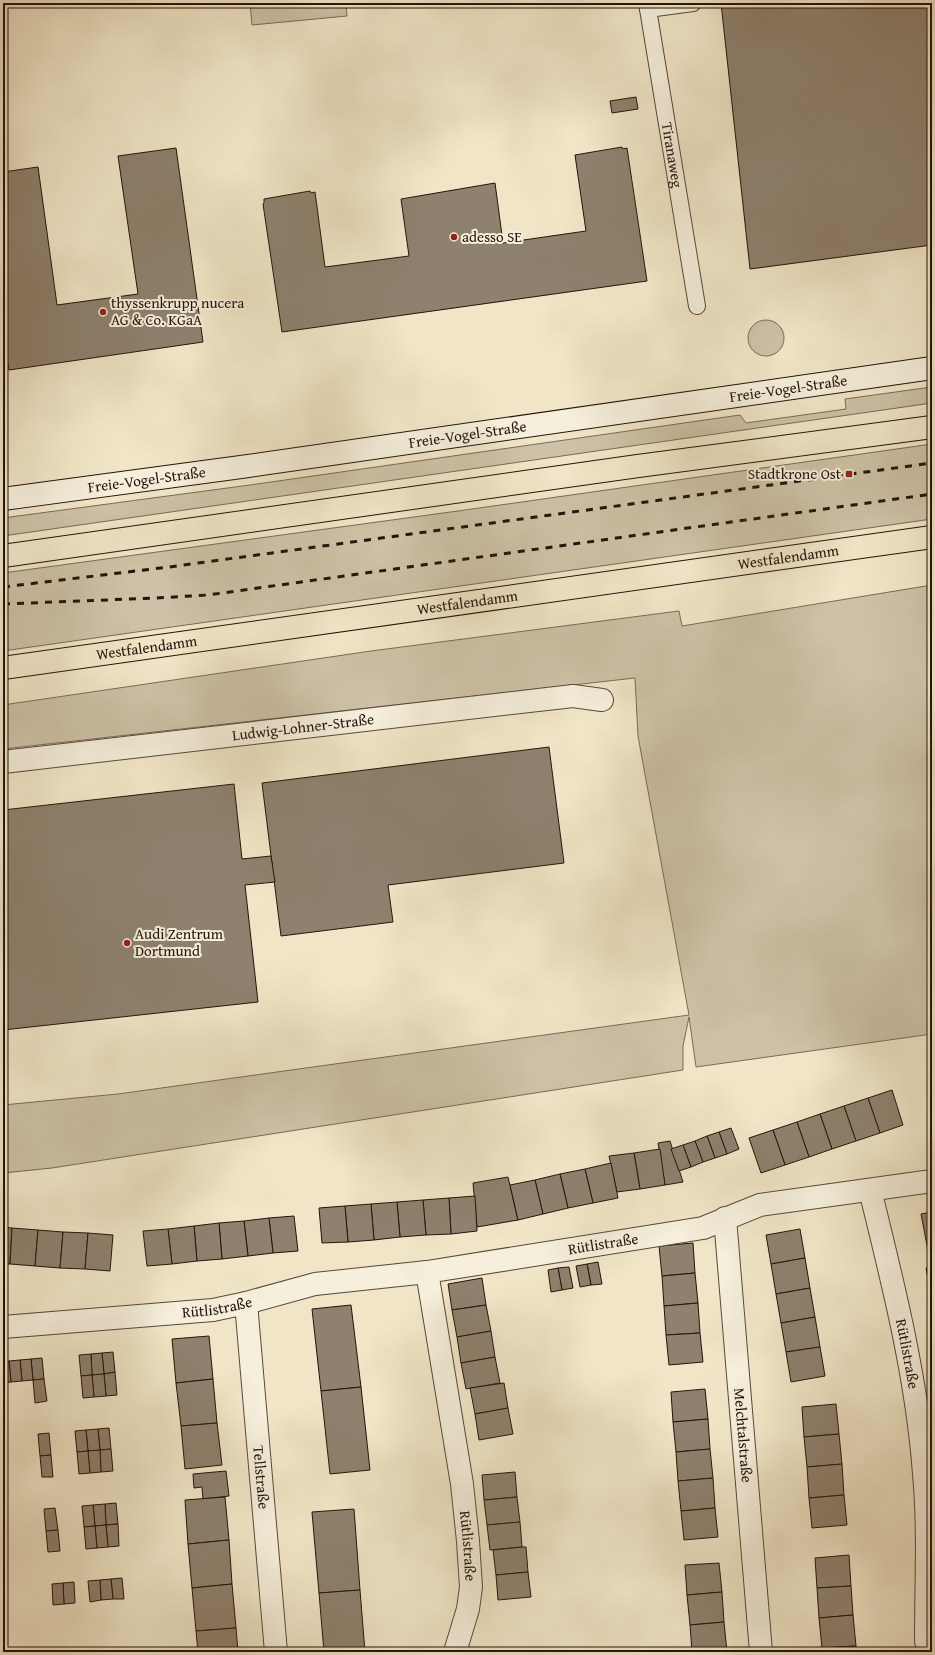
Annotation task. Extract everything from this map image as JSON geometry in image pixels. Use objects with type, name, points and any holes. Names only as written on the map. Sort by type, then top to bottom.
[{"type":"highway","points":[[3,556],[638,466],[932,427]]},
{"type":"highway","name":"Westfalendamm","points":[[3,668],[927,539]]},
{"type":"street","name":"Freie-Vogel-Straße","points":[[3,499],[196,474],[932,368]]},
{"type":"street","name":"Ludwig-Lohner-Straße","points":[[3,762],[573,696],[602,700]]},
{"type":"street","name":"Rütlistraße","points":[[3,1327],[213,1310],[246,1303],[315,1284],[427,1272],[703,1228],[760,1205],[932,1180]]},
{"type":"street","name":"Rütlistraße","points":[[870,1190],[893,1280],[910,1370],[918,1424],[924,1474],[926,1641]]},
{"type":"street","name":"Melchtalstraße","points":[[725,1218],[761,1652]]},
{"type":"street","name":"Rütlistraße","points":[[427,1272],[462,1484],[468,1540],[471,1587],[468,1609],[455,1652]]},
{"type":"street","name":"Tellstraße","points":[[246,1303],[276,1652]]},
{"type":"lane","points":[[648,6],[693,3]]},
{"type":"lane","name":"Tiranaweg","points":[[648,6],[697,306]]},
{"type":"shaded area","points":[[250,3],[346,3],[347,16],[252,25]]},
{"type":"shaded area","points":[[770,320],[779,325],[783,331],[783,345],[779,351],[770,356],[762,356],[753,351],[749,345],[748,334],[753,325],[759,321]]},
{"type":"shaded area","points":[[932,387],[932,403],[3,536],[3,518],[250,485],[740,415],[746,423],[846,409],[845,399]]},
{"type":"shaded area","points":[[932,444],[932,519],[3,651],[3,612],[7,612],[3,573]]},
{"type":"shaded area","points":[[932,585],[932,1034],[696,1067],[689,1017],[683,1046],[683,1070],[52,1168],[3,1173],[3,1105],[118,1094],[689,1015],[638,736],[635,678],[3,749],[3,705],[371,651],[679,611],[682,626]]},
{"type":"building","points":[[721,3],[932,3],[932,245],[750,269]]},
{"type":"building","points":[[636,97],[638,109],[612,113],[610,101]]},
{"type":"building","name":"adesso SE","points":[[622,147],[623,149],[627,148],[647,281],[282,332],[263,204],[264,199],[310,191],[311,193],[315,192],[325,267],[409,256],[401,199],[495,183],[503,243],[586,231],[575,155]]},
{"type":"building","points":[[176,148],[203,342],[9,370],[3,330],[3,172],[38,167],[57,305],[138,294],[118,156]]},
{"type":"building","points":[[549,747],[564,863],[388,885],[393,922],[281,936],[262,783]]},
{"type":"building","name":"Audi Zentrum Dortmund","points":[[234,784],[242,859],[271,856],[275,882],[245,885],[258,1002],[3,1030],[3,810]]},
{"type":"building","points":[[892,1090],[903,1125],[880,1133],[868,1098]]},
{"type":"building","points":[[868,1098],[880,1133],[856,1141],[844,1106]]},
{"type":"building","points":[[844,1106],[856,1141],[832,1149],[820,1114]]},
{"type":"building","points":[[820,1114],[832,1149],[809,1157],[797,1122]]},
{"type":"building","points":[[797,1122],[809,1157],[785,1165],[773,1130]]},
{"type":"building","points":[[731,1128],[739,1149],[727,1154],[719,1132]]},
{"type":"building","points":[[773,1130],[785,1165],[761,1173],[749,1138]]},
{"type":"building","points":[[719,1132],[727,1154],[715,1158],[707,1136]]},
{"type":"building","points":[[707,1136],[715,1158],[703,1162],[695,1141]]},
{"type":"building","points":[[670,1141],[683,1182],[665,1185],[658,1143]]},
{"type":"building","points":[[695,1141],[703,1162],[691,1167],[683,1145]]},
{"type":"building","points":[[683,1145],[691,1167],[679,1171],[671,1149]]},
{"type":"building","points":[[660,1149],[665,1185],[640,1189],[634,1153]]},
{"type":"building","points":[[634,1153],[640,1189],[617,1192],[609,1156]]},
{"type":"building","points":[[611,1163],[618,1198],[593,1203],[585,1169]]},
{"type":"building","points":[[585,1169],[593,1203],[568,1208],[560,1174]]},
{"type":"building","points":[[560,1174],[568,1208],[543,1214],[535,1180]]},
{"type":"building","points":[[508,1177],[518,1220],[477,1227],[473,1183]]},
{"type":"building","points":[[535,1180],[543,1214],[518,1220],[510,1185]]},
{"type":"building","points":[[475,1196],[477,1231],[451,1234],[449,1198]]},
{"type":"building","points":[[449,1198],[451,1234],[426,1235],[423,1200]]},
{"type":"building","points":[[423,1200],[426,1235],[400,1237],[397,1202]]},
{"type":"building","points":[[397,1202],[400,1237],[374,1240],[371,1204]]},
{"type":"building","points":[[371,1204],[374,1240],[348,1242],[345,1206]]},
{"type":"building","points":[[345,1206],[348,1242],[322,1243],[319,1208]]},
{"type":"building","points":[[932,1212],[932,1239],[926,1240],[921,1214]]},
{"type":"building","points":[[294,1216],[298,1251],[273,1253],[269,1218]]},
{"type":"building","points":[[269,1218],[273,1253],[248,1256],[244,1221]]},
{"type":"building","points":[[244,1221],[248,1256],[222,1259],[219,1223]]},
{"type":"building","points":[[219,1223],[222,1259],[197,1261],[194,1226]]},
{"type":"building","points":[[194,1226],[197,1261],[172,1264],[168,1229]]},
{"type":"building","points":[[3,1227],[12,1228],[10,1264],[3,1264]]},
{"type":"building","points":[[12,1228],[38,1230],[35,1266],[10,1264]]},
{"type":"building","points":[[168,1229],[172,1264],[147,1266],[143,1231]]},
{"type":"building","points":[[800,1229],[805,1258],[771,1264],[766,1235]]},
{"type":"building","points":[[38,1230],[63,1232],[60,1268],[35,1266]]},
{"type":"building","points":[[63,1232],[88,1233],[85,1269],[60,1268]]},
{"type":"building","points":[[88,1233],[113,1235],[110,1271],[85,1269]]},
{"type":"building","points":[[932,1239],[932,1266],[931,1266],[926,1240]]},
{"type":"building","points":[[693,1243],[695,1273],[662,1276],[659,1246]]},
{"type":"building","points":[[805,1258],[810,1288],[776,1294],[771,1264]]},
{"type":"building","points":[[598,1262],[602,1284],[591,1285],[587,1264]]},
{"type":"building","points":[[587,1264],[591,1285],[580,1287],[576,1266]]},
{"type":"building","points":[[932,1266],[931,1294],[926,1268]]},
{"type":"building","points":[[569,1267],[573,1288],[562,1290],[558,1268]]},
{"type":"building","points":[[558,1268],[562,1290],[551,1292],[548,1270]]},
{"type":"building","points":[[695,1273],[698,1303],[664,1306],[662,1276]]},
{"type":"building","points":[[482,1278],[486,1305],[452,1310],[448,1284]]},
{"type":"building","points":[[810,1288],[815,1317],[781,1323],[776,1294]]},
{"type":"building","points":[[698,1303],[700,1333],[666,1335],[664,1306]]},
{"type":"building","points":[[351,1305],[361,1387],[321,1391],[312,1309]]},
{"type":"building","points":[[486,1305],[491,1331],[457,1337],[452,1310]]},
{"type":"building","points":[[815,1317],[820,1347],[786,1352],[781,1323]]},
{"type":"building","points":[[491,1331],[495,1357],[461,1363],[457,1337]]},
{"type":"building","points":[[700,1333],[703,1362],[669,1365],[666,1335]]},
{"type":"building","points":[[209,1336],[213,1379],[176,1383],[172,1339]]},
{"type":"building","points":[[820,1347],[825,1376],[791,1382],[786,1352]]},
{"type":"building","points":[[113,1352],[115,1372],[104,1374],[102,1353]]},
{"type":"building","points":[[102,1353],[104,1374],[92,1375],[91,1354]]},
{"type":"building","points":[[91,1354],[92,1375],[81,1376],[79,1355]]},
{"type":"building","points":[[495,1357],[500,1383],[466,1389],[461,1363]]},
{"type":"building","points":[[42,1358],[44,1379],[33,1380],[31,1359]]},
{"type":"building","points":[[31,1359],[33,1380],[22,1381],[20,1360]]},
{"type":"building","points":[[20,1360],[22,1381],[11,1382],[9,1361]]},
{"type":"building","points":[[9,1361],[11,1382],[3,1383],[3,1362]]},
{"type":"building","points":[[115,1372],[117,1395],[106,1396],[104,1374]]},
{"type":"building","points":[[104,1374],[106,1396],[94,1397],[92,1375]]},
{"type":"building","points":[[92,1375],[94,1397],[83,1398],[81,1376]]},
{"type":"building","points":[[44,1379],[47,1401],[35,1403],[33,1380]]},
{"type":"building","points":[[213,1379],[217,1423],[181,1426],[176,1383]]},
{"type":"building","points":[[504,1383],[508,1408],[475,1414],[470,1388]]},
{"type":"building","points":[[361,1387],[370,1470],[330,1474],[321,1391]]},
{"type":"building","points":[[705,1389],[708,1419],[673,1422],[671,1392]]},
{"type":"building","points":[[836,1404],[839,1434],[804,1437],[802,1407]]},
{"type":"building","points":[[508,1408],[513,1434],[479,1440],[475,1414]]},
{"type":"building","points":[[708,1419],[710,1449],[676,1452],[673,1422]]},
{"type":"building","points":[[217,1423],[222,1465],[185,1469],[181,1426]]},
{"type":"building","points":[[109,1428],[111,1449],[100,1450],[98,1429]]},
{"type":"building","points":[[98,1429],[100,1450],[88,1451],[86,1430]]},
{"type":"building","points":[[86,1430],[88,1451],[77,1452],[75,1431]]},
{"type":"building","points":[[49,1433],[51,1455],[40,1456],[38,1434]]},
{"type":"building","points":[[839,1434],[842,1464],[807,1467],[804,1437]]},
{"type":"building","points":[[111,1449],[113,1471],[101,1472],[100,1450]]},
{"type":"building","points":[[710,1449],[713,1478],[678,1481],[676,1452]]},
{"type":"building","points":[[100,1450],[101,1472],[90,1473],[88,1451]]},
{"type":"building","points":[[88,1451],[90,1473],[79,1474],[77,1452]]},
{"type":"building","points":[[51,1455],[53,1477],[42,1477],[40,1456]]},
{"type":"building","points":[[842,1464],[844,1495],[809,1498],[807,1467]]},
{"type":"building","points":[[226,1471],[229,1496],[203,1499],[202,1487],[194,1488],[193,1474]]},
{"type":"building","points":[[515,1472],[517,1497],[484,1500],[482,1475]]},
{"type":"building","points":[[713,1478],[715,1508],[681,1511],[678,1481]]},
{"type":"building","points":[[844,1495],[847,1525],[812,1528],[809,1498]]},
{"type":"building","points":[[225,1497],[229,1540],[188,1544],[185,1500]]},
{"type":"building","points":[[517,1497],[520,1522],[487,1525],[484,1500]]},
{"type":"building","points":[[116,1503],[118,1524],[106,1525],[105,1504]]},
{"type":"building","points":[[105,1504],[106,1525],[95,1526],[93,1505]]},
{"type":"building","points":[[93,1505],[95,1526],[84,1527],[82,1506]]},
{"type":"building","points":[[55,1508],[58,1530],[46,1531],[44,1509]]},
{"type":"building","points":[[715,1508],[718,1537],[684,1540],[681,1511]]},
{"type":"building","points":[[354,1509],[360,1590],[319,1593],[312,1512]]},
{"type":"building","points":[[520,1522],[522,1547],[490,1550],[487,1525]]},
{"type":"building","points":[[118,1524],[119,1546],[108,1547],[106,1525]]},
{"type":"building","points":[[106,1525],[108,1547],[97,1548],[95,1526]]},
{"type":"building","points":[[95,1526],[97,1548],[86,1549],[84,1527]]},
{"type":"building","points":[[58,1530],[60,1551],[48,1552],[46,1531]]},
{"type":"building","points":[[229,1540],[232,1584],[192,1588],[188,1544]]},
{"type":"building","points":[[526,1547],[528,1572],[496,1575],[493,1550]]},
{"type":"building","points":[[849,1555],[851,1586],[817,1588],[815,1558]]},
{"type":"building","points":[[719,1563],[722,1592],[687,1595],[685,1565]]},
{"type":"building","points":[[528,1572],[531,1597],[498,1600],[496,1575]]},
{"type":"building","points":[[122,1578],[124,1599],[113,1599],[111,1579]]},
{"type":"building","points":[[111,1579],[113,1599],[101,1600],[100,1580]]},
{"type":"building","points":[[100,1580],[101,1600],[90,1602],[88,1581]]},
{"type":"building","points":[[74,1582],[75,1603],[64,1604],[63,1583]]},
{"type":"building","points":[[63,1583],[64,1604],[53,1605],[52,1584]]},
{"type":"building","points":[[232,1584],[236,1628],[196,1631],[192,1588]]},
{"type":"building","points":[[851,1586],[853,1615],[819,1618],[817,1588]]},
{"type":"building","points":[[360,1590],[365,1652],[324,1652],[319,1593]]},
{"type":"building","points":[[722,1592],[724,1622],[690,1625],[687,1595]]},
{"type":"building","points":[[853,1615],[856,1646],[822,1648],[819,1618]]},
{"type":"building","points":[[724,1622],[727,1652],[692,1652],[690,1625]]},
{"type":"building","points":[[236,1628],[238,1652],[198,1652],[196,1631]]},
{"type":"building","points":[[856,1646],[857,1652],[822,1652],[822,1648]]},
{"type":"railway","points":[[3,587],[169,567],[932,463]]},
{"type":"railway","points":[[3,604],[208,595],[932,494]]},
{"type":"place","name":"adesso SE","points":[[454,237]]},
{"type":"place","name":"thyssenkrupp nucera AG & Co. KGaA","points":[[103,312]]},
{"type":"place","name":"Stadtkrone Ost","points":[[849,474]]},
{"type":"place","name":"Audi Zentrum Dortmund","points":[[127,943]]}]
